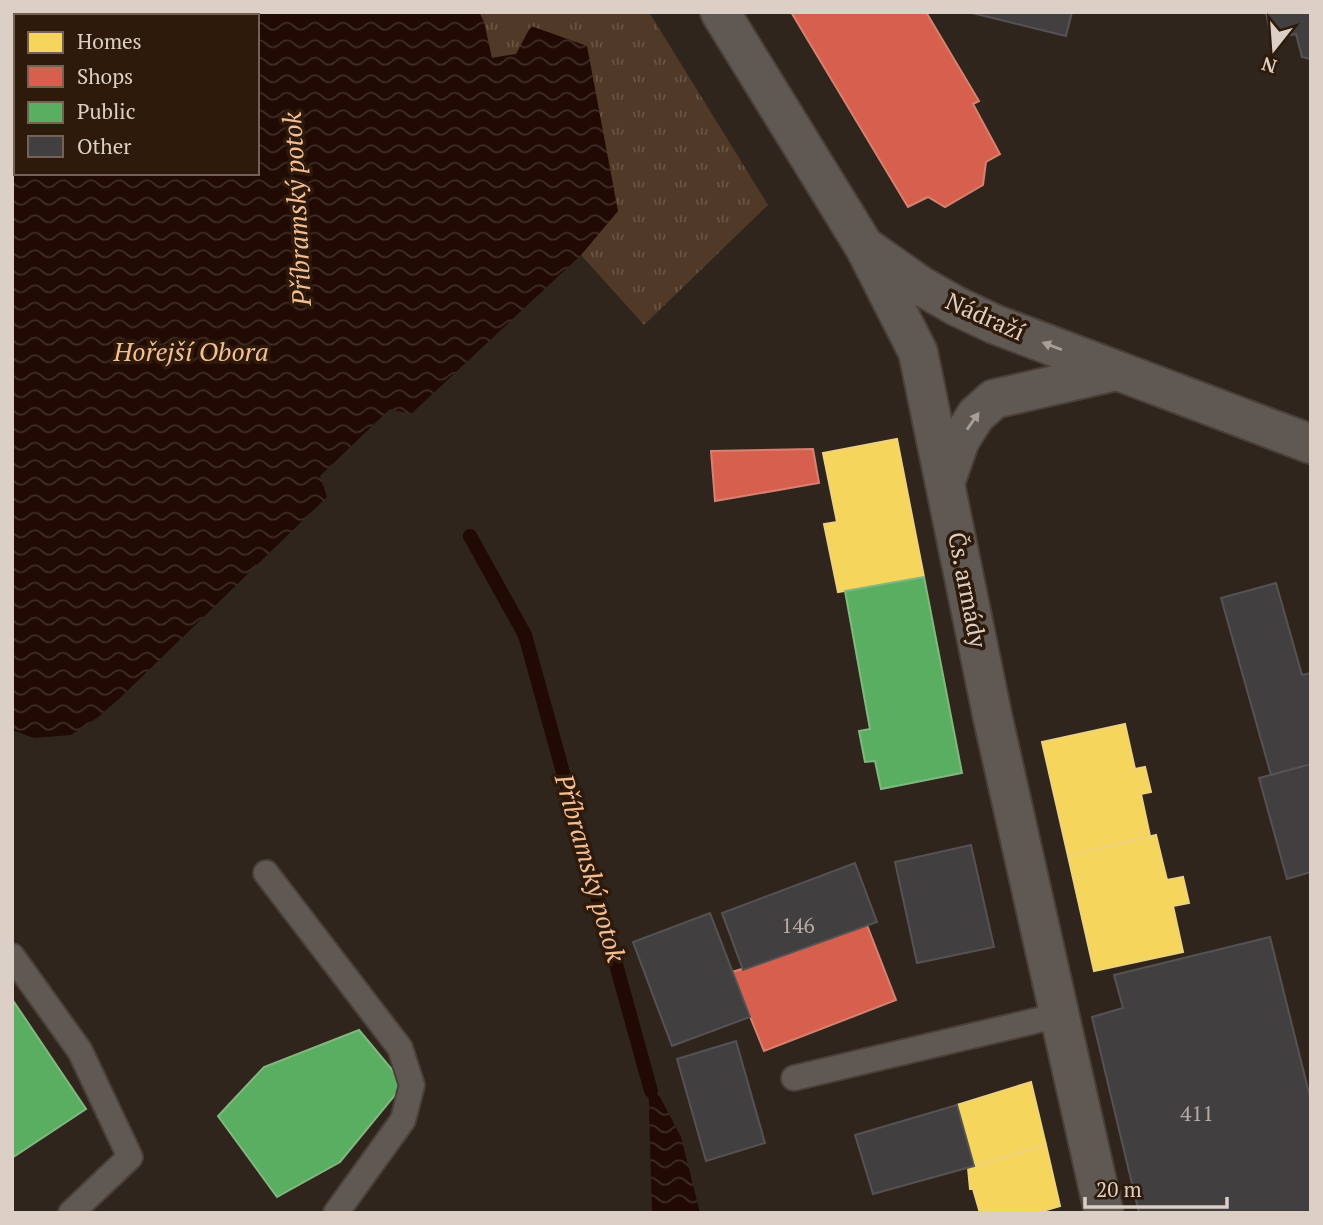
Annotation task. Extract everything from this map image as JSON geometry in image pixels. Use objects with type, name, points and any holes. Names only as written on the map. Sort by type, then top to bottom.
[{"type":"street","name":"Čs. armády","points":[[720,12],[864,246],[918,352],[993,719],[1104,1213]]},
{"type":"street","name":"Nádraží","points":[[864,246],[921,286],[993,324],[1311,444]]},
{"type":"street","points":[[946,483],[960,440],[976,415],[994,399],[1116,371]]},
{"type":"lane","points":[[266,873],[400,1048],[412,1085],[403,1120],[336,1213]]},
{"type":"lane","points":[[12,956],[80,1051],[130,1157],[71,1213]]},
{"type":"lane","points":[[794,1078],[1060,1016]]},
{"type":"green space","points":[[479,12],[649,12],[768,205],[644,325],[581,255],[618,210],[516,54],[491,58],[484,22]]},
{"type":"water","name":"Hořejší Obora","points":[[12,12],[479,12],[492,58],[516,54],[531,26],[587,46],[618,211],[581,255],[411,414],[390,409],[320,476],[327,497],[121,697],[97,718],[71,735],[34,738],[12,730]]},
{"type":"water","points":[[648,1074],[681,1137],[700,1213],[652,1213]]},
{"type":"building: Homes","points":[[897,439],[924,577],[838,592],[824,524],[837,522],[823,453]]},
{"type":"building: Homes","points":[[1125,724],[1135,769],[1145,767],[1151,792],[1141,794],[1150,836],[1068,856],[1042,742]]},
{"type":"building: Homes","points":[[1156,835],[1167,880],[1183,877],[1189,903],[1173,906],[1183,952],[1094,971],[1068,856]]},
{"type":"building: Homes","points":[[1031,1082],[1046,1145],[974,1166],[957,1105]]},
{"type":"building: Homes","points":[[1046,1145],[1060,1206],[1036,1213],[980,1213],[973,1189],[970,1189],[968,1168]]},
{"type":"building: Shops","points":[[791,12],[926,12],[979,101],[973,104],[1000,154],[986,162],[983,185],[945,207],[928,197],[908,207]]},
{"type":"building: Shops","points":[[813,449],[819,483],[715,501],[711,451]]},
{"type":"building: Shops","points":[[867,925],[896,1000],[764,1051],[732,972]]},
{"type":"building: Public","points":[[924,577],[962,773],[881,789],[875,761],[865,762],[859,731],[870,729],[845,591]]},
{"type":"building: Public","points":[[12,999],[86,1109],[12,1158]]},
{"type":"building: Public","points":[[359,1030],[404,1084],[340,1162],[277,1197],[218,1116],[264,1067]]},
{"type":"building: Other","points":[[968,12],[1072,12],[1066,36]]},
{"type":"building: Other","points":[[1266,12],[1311,12],[1311,59],[1302,57],[1296,34],[1271,39]]},
{"type":"building: Other","points":[[1276,583],[1302,675],[1311,673],[1311,764],[1271,775],[1221,598]]},
{"type":"building: Other","points":[[1311,764],[1311,872],[1287,879],[1259,778]]},
{"type":"building: Other","points":[[971,845],[994,947],[917,963],[895,862]]},
{"type":"building: Other","points":[[855,863],[877,922],[743,970],[722,913]]},
{"type":"building: Other","points":[[710,913],[750,1017],[672,1046],[633,942]]},
{"type":"building: Other","points":[[1270,937],[1311,1101],[1311,1213],[1139,1213],[1092,1017],[1123,1008],[1114,975]]},
{"type":"building: Other","points":[[736,1041],[765,1143],[706,1161],[677,1059]]},
{"type":"building: Other","points":[[957,1105],[974,1166],[873,1194],[855,1135]]},
{"type":"waterway","name":"Příbramský potok","points":[[470,536],[525,635],[651,1091]]}]
